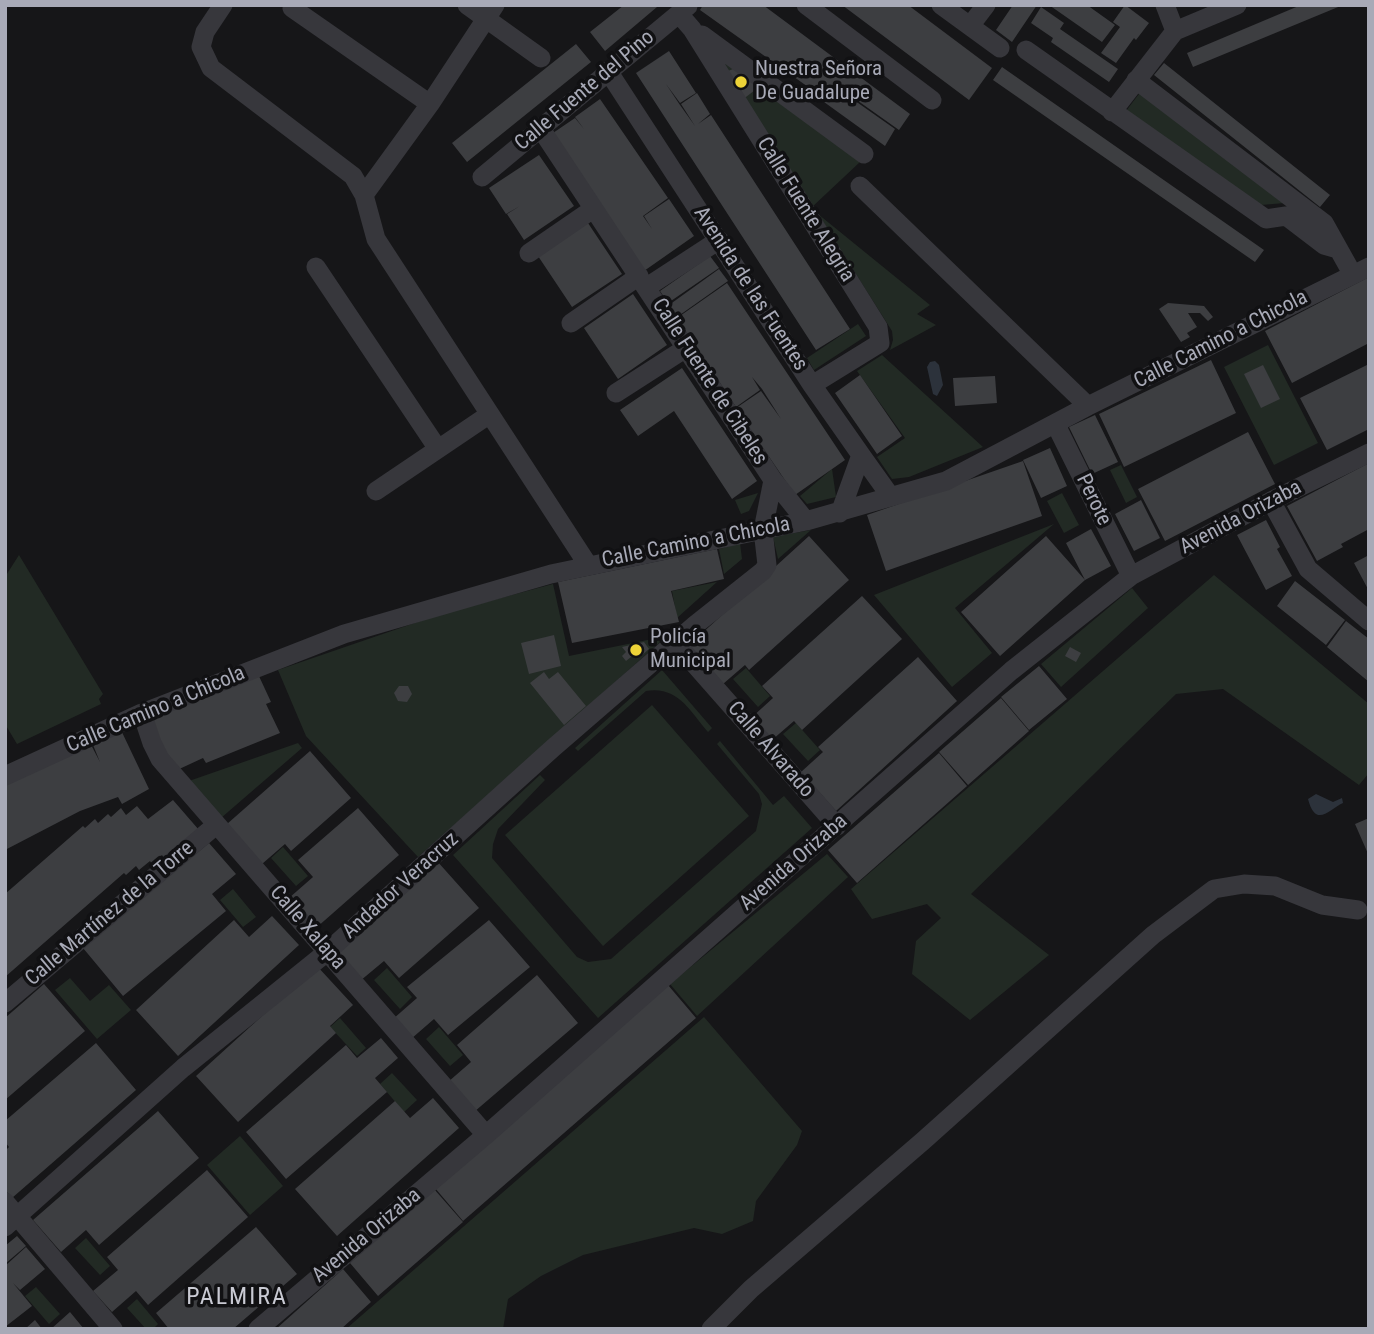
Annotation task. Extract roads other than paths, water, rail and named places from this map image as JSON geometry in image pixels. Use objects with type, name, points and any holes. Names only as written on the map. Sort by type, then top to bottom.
[{"type":"street","points":[[223,5],[205,32],[201,47],[211,68],[353,176],[364,195],[376,239],[589,565]]},
{"type":"street","points":[[467,5],[491,12],[541,58]]},
{"type":"street","points":[[806,5],[932,100]]},
{"type":"street","points":[[942,5],[1000,48]]},
{"type":"street","points":[[970,26],[986,5]]},
{"type":"street","points":[[1165,5],[1175,31]]},
{"type":"street","points":[[1112,112],[1175,31],[1237,5]]},
{"type":"street","points":[[292,8],[430,104]]},
{"type":"street","name":"Calle Fuente Alegria","points":[[684,9],[692,29],[878,327],[880,343],[812,385]]},
{"type":"street","name":"Calle Fuente del Pino","points":[[482,177],[684,9]]},
{"type":"street","points":[[364,195],[430,104],[491,12]]},
{"type":"street","points":[[692,29],[864,154]]},
{"type":"street","points":[[1026,50],[1266,219],[1286,216],[1324,245],[1338,250]]},
{"type":"street","name":"Avenida de las Fuentes","points":[[608,71],[812,385],[891,498]]},
{"type":"street","points":[[1136,80],[1324,223],[1338,250],[1361,271]]},
{"type":"street","name":"Calle Fuente de Cibeles","points":[[541,129],[773,480],[763,530]]},
{"type":"street","points":[[860,186],[1088,406]]},
{"type":"street","points":[[529,253],[593,209]]},
{"type":"street","points":[[571,323],[719,240]]},
{"type":"street","points":[[316,267],[438,449]]},
{"type":"street","name":"Calle Camino a Chicola","points":[[5,776],[142,713],[344,634],[499,587],[589,565],[840,513],[946,481],[1088,406],[1361,271]]},
{"type":"street","points":[[616,393],[686,348]]},
{"type":"street","points":[[376,491],[490,414]]},
{"type":"street","name":"Perote","points":[[1056,425],[1131,576]]},
{"type":"street","name":"Avenida Orizaba","points":[[258,1329],[486,1135],[1011,671],[1131,576],[1271,501],[1369,453]]},
{"type":"street","points":[[840,513],[861,454]]},
{"type":"street","points":[[773,480],[806,521]]},
{"type":"street","points":[[1271,501],[1308,569],[1369,621]]},
{"type":"street","name":"Andador Veracruz","points":[[9,1215],[183,1068],[327,952],[675,642],[763,571],[767,565],[763,530]]},
{"type":"street","name":"Calle Alvarado","points":[[675,642],[837,826]]},
{"type":"street","name":"Calle Xalapa","points":[[142,713],[160,759],[486,1135]]},
{"type":"street","name":"Calle Martínez de la Torre","points":[[7,998],[216,825]]},
{"type":"street","points":[[711,1329],[751,1289],[904,1158],[1143,944],[1214,889],[1244,884],[1275,886],[1322,905],[1359,910]]},
{"type":"street","points":[[9,1215],[113,1329]]},
{"type":"place","name":"Nuestra Señora De Guadalupe","points":[[741,82]]},
{"type":"place","name":"Policía Municipal","points":[[636,650]]},
{"type":"district","name":"PALMIRA","points":[[237,1298]]}]
